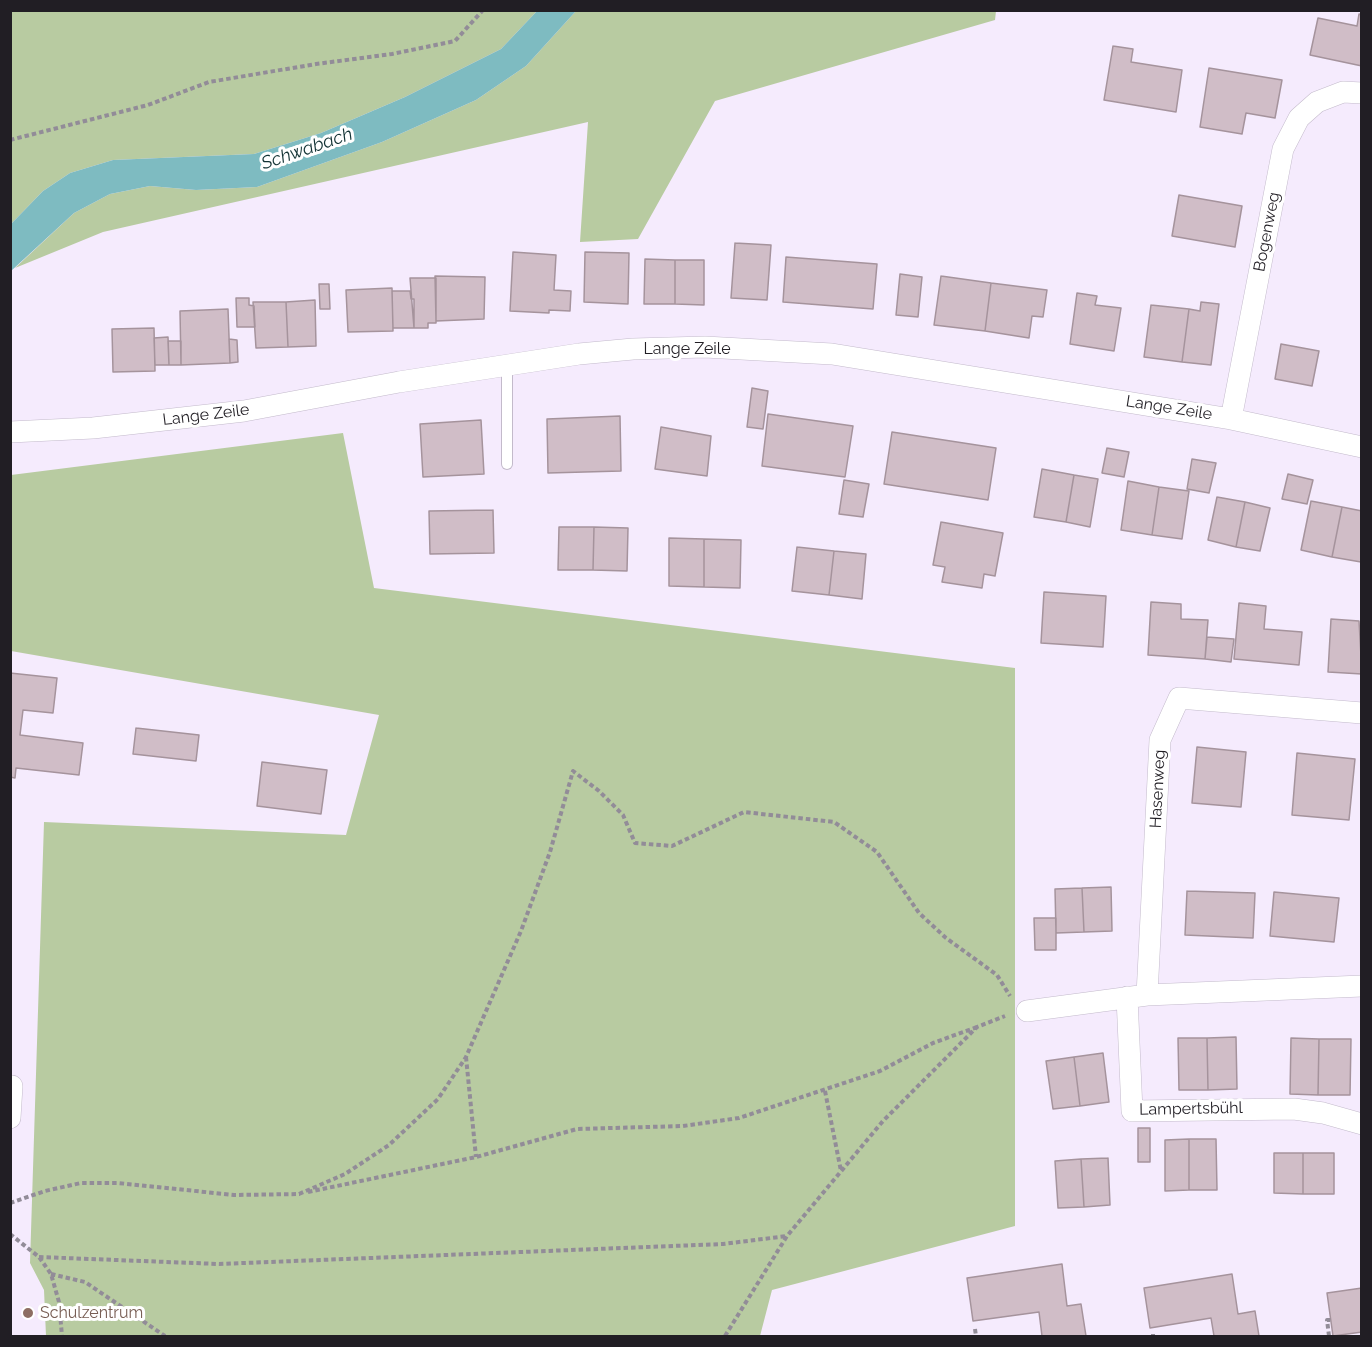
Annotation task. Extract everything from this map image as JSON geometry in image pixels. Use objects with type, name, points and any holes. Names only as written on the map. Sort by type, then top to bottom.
[{"type":"street","name":"Bogenweg","points":[[1231,418],[1283,149],[1299,118],[1317,102],[1343,92],[1362,93]]},
{"type":"street","name":"Lange Zeile","points":[[10,432],[93,428],[244,411],[399,382],[507,365],[633,349],[705,347],[832,354],[1231,418],[1362,447]]},
{"type":"street","name":"Hasenweg","points":[[1137,996],[1160,740],[1179,698],[1362,713]]},
{"type":"street","points":[[1022,1012],[1137,996],[1362,986]]},
{"type":"street","name":"Lampertsbühl","points":[[1137,996],[1132,1111],[1294,1109],[1323,1113],[1362,1124]]},
{"type":"street","points":[[10,1118],[12,1086]]},
{"type":"lane","points":[[507,365],[507,464]]},
{"type":"path","points":[[10,140],[148,105],[209,82],[392,54],[455,41],[483,10]]},
{"type":"path","points":[[10,1203],[45,1191],[90,1183],[118,1183],[234,1195],[299,1194],[476,1157],[577,1129],[683,1126],[739,1118],[880,1071],[933,1043],[1022,1012],[997,975],[945,938],[919,913],[877,852],[834,822],[744,812],[672,846],[634,843],[623,815],[599,791],[573,771],[550,852],[521,931],[466,1057],[438,1099],[389,1145],[345,1174],[299,1194]]},
{"type":"path","points":[[725,1336],[788,1236],[883,1121],[977,1027]]},
{"type":"path","points":[[466,1057],[476,1157]]},
{"type":"path","points":[[825,1091],[841,1172]]},
{"type":"path","points":[[10,1234],[39,1257],[51,1274],[59,1302],[62,1336]]},
{"type":"path","points":[[39,1257],[219,1264],[261,1260],[455,1256],[723,1244],[788,1236]]},
{"type":"path","points":[[51,1274],[85,1282],[165,1336]]},
{"type":"path","points":[[1329,1336],[1327,1320],[1331,1320]]},
{"type":"path","points":[[975,1329],[976,1336]]},
{"type":"shaded area","points":[[11,11],[537,11],[501,49],[405,97],[321,133],[254,154],[113,160],[70,173],[43,191],[11,224]]},
{"type":"shaded area","points":[[576,11],[996,11],[995,20],[715,101],[638,239],[580,242],[588,122],[103,232],[15,268],[74,213],[110,194],[150,186],[196,190],[257,187],[382,142],[476,100],[526,66]]},
{"type":"shaded area","points":[[343,433],[374,588],[1015,668],[1015,1226],[772,1290],[760,1336],[46,1336],[44,1290],[30,1263],[44,822],[346,835],[379,715],[11,651],[11,475]]},
{"type":"water","name":"Schwabach","points":[[537,11],[576,11],[526,66],[476,100],[382,142],[257,187],[196,190],[150,186],[110,194],[74,213],[11,271],[11,224],[43,191],[70,173],[113,160],[254,154],[321,133],[405,97],[501,49]]},
{"type":"building","points":[[1359,14],[1362,15],[1362,66],[1310,55],[1318,18],[1357,26]]},
{"type":"building","points":[[1113,46],[1133,49],[1131,62],[1182,70],[1176,112],[1104,100]]},
{"type":"building","points":[[1209,68],[1282,80],[1275,118],[1246,113],[1242,134],[1200,127]]},
{"type":"building","points":[[1179,195],[1242,206],[1235,247],[1172,236]]},
{"type":"building","points":[[735,243],[771,245],[767,300],[731,298]]},
{"type":"building","points":[[513,252],[556,255],[554,290],[571,291],[570,311],[549,310],[549,313],[510,311]]},
{"type":"building","points":[[585,252],[629,253],[628,304],[584,302]]},
{"type":"building","points":[[786,257],[877,264],[873,309],[783,302]]},
{"type":"building","points":[[645,259],[675,260],[675,304],[644,304]]},
{"type":"building","points":[[675,260],[704,260],[704,305],[675,304]]},
{"type":"building","points":[[900,274],[922,277],[918,317],[896,315]]},
{"type":"building","points":[[435,276],[485,277],[484,319],[436,321]]},
{"type":"building","points":[[941,276],[991,283],[985,331],[934,325]]},
{"type":"building","points":[[410,278],[436,278],[436,323],[428,323],[428,328],[414,328]]},
{"type":"building","points":[[991,283],[1047,290],[1043,317],[1032,316],[1029,338],[985,331]]},
{"type":"building","points":[[319,284],[329,284],[330,309],[320,309]]},
{"type":"building","points":[[392,288],[393,331],[348,332],[346,290]]},
{"type":"building","points":[[392,291],[410,291],[411,299],[414,299],[414,328],[393,328]]},
{"type":"building","points":[[1077,293],[1097,296],[1095,305],[1121,308],[1114,351],[1070,344]]},
{"type":"building","points":[[236,298],[249,298],[249,305],[254,306],[255,327],[237,327]]},
{"type":"building","points":[[315,300],[316,346],[288,347],[286,302]]},
{"type":"building","points":[[253,302],[286,302],[288,347],[256,348]]},
{"type":"building","points":[[1201,302],[1219,304],[1211,365],[1182,362],[1189,309],[1200,311]]},
{"type":"building","points":[[1151,305],[1189,309],[1182,362],[1144,357]]},
{"type":"building","points":[[228,309],[230,363],[181,365],[180,311]]},
{"type":"building","points":[[154,328],[155,371],[113,372],[112,329]]},
{"type":"building","points":[[168,337],[169,365],[155,365],[154,338]]},
{"type":"building","points":[[229,339],[237,340],[238,362],[230,363]]},
{"type":"building","points":[[168,341],[181,341],[181,365],[169,365]]},
{"type":"building","points":[[1281,344],[1319,351],[1312,386],[1275,379]]},
{"type":"building","points":[[752,388],[768,391],[763,429],[747,427]]},
{"type":"building","points":[[768,414],[853,426],[845,477],[762,466]]},
{"type":"building","points":[[620,416],[621,471],[548,473],[547,419]]},
{"type":"building","points":[[481,420],[484,474],[423,477],[420,424]]},
{"type":"building","points":[[661,427],[711,436],[707,476],[655,469]]},
{"type":"building","points":[[892,432],[996,448],[988,500],[884,484]]},
{"type":"building","points":[[1107,448],[1129,452],[1124,477],[1102,473]]},
{"type":"building","points":[[1192,459],[1216,463],[1209,493],[1187,489]]},
{"type":"building","points":[[1042,469],[1074,475],[1066,522],[1034,517]]},
{"type":"building","points":[[1288,474],[1313,480],[1307,504],[1282,499]]},
{"type":"building","points":[[1074,475],[1098,479],[1090,527],[1066,522]]},
{"type":"building","points":[[844,480],[869,484],[863,517],[839,514]]},
{"type":"building","points":[[1128,481],[1159,487],[1152,535],[1121,530]]},
{"type":"building","points":[[1159,487],[1189,491],[1182,539],[1152,535]]},
{"type":"building","points":[[1217,497],[1245,502],[1236,547],[1208,540]]},
{"type":"building","points":[[1311,501],[1342,507],[1332,557],[1301,550]]},
{"type":"building","points":[[1245,502],[1270,508],[1260,551],[1236,547]]},
{"type":"building","points":[[1342,507],[1362,511],[1361,562],[1332,557]]},
{"type":"building","points":[[493,510],[494,553],[430,554],[429,511]]},
{"type":"building","points":[[941,522],[1003,533],[995,576],[984,574],[982,588],[942,582],[945,567],[933,565]]},
{"type":"building","points":[[559,527],[594,527],[593,570],[558,570]]},
{"type":"building","points":[[594,527],[628,528],[627,571],[593,570]]},
{"type":"building","points":[[669,538],[704,539],[704,587],[669,586]]},
{"type":"building","points":[[704,539],[741,540],[740,588],[704,587]]},
{"type":"building","points":[[797,547],[834,551],[829,595],[792,591]]},
{"type":"building","points":[[834,551],[866,554],[862,599],[829,595]]},
{"type":"building","points":[[1044,592],[1106,596],[1103,647],[1041,643]]},
{"type":"building","points":[[1151,602],[1181,604],[1181,619],[1208,620],[1205,659],[1148,655]]},
{"type":"building","points":[[1239,603],[1266,606],[1264,629],[1302,632],[1299,665],[1234,659]]},
{"type":"building","points":[[1331,619],[1359,621],[1362,674],[1328,672]]},
{"type":"building","points":[[1207,637],[1234,639],[1231,662],[1205,659]]},
{"type":"building","points":[[10,673],[57,678],[53,713],[23,710],[20,735],[83,743],[79,775],[16,768],[15,778],[10,777]]},
{"type":"building","points":[[136,728],[199,735],[196,761],[133,754]]},
{"type":"building","points":[[1197,747],[1246,752],[1241,807],[1192,803]]},
{"type":"building","points":[[1297,753],[1355,759],[1349,820],[1292,815]]},
{"type":"building","points":[[262,762],[327,770],[321,814],[257,806]]},
{"type":"building","points":[[1111,887],[1112,931],[1084,932],[1082,888]]},
{"type":"building","points":[[1082,888],[1084,932],[1056,933],[1055,889]]},
{"type":"building","points":[[1187,891],[1255,893],[1253,938],[1185,935]]},
{"type":"building","points":[[1274,892],[1339,898],[1334,942],[1270,936]]},
{"type":"building","points":[[1034,918],[1056,918],[1056,950],[1035,950]]},
{"type":"building","points":[[1236,1037],[1237,1089],[1208,1090],[1207,1038]]},
{"type":"building","points":[[1178,1038],[1207,1038],[1208,1090],[1179,1090]]},
{"type":"building","points":[[1291,1038],[1319,1039],[1318,1095],[1290,1094]]},
{"type":"building","points":[[1319,1039],[1351,1039],[1350,1095],[1318,1095]]},
{"type":"building","points":[[1103,1053],[1109,1102],[1080,1106],[1074,1057]]},
{"type":"building","points":[[1074,1057],[1080,1106],[1053,1109],[1046,1061]]},
{"type":"building","points":[[1138,1128],[1150,1128],[1150,1162],[1138,1162]]},
{"type":"building","points":[[1189,1139],[1216,1139],[1217,1190],[1189,1190]]},
{"type":"building","points":[[1189,1139],[1189,1190],[1165,1191],[1165,1140]]},
{"type":"building","points":[[1274,1153],[1303,1153],[1303,1194],[1274,1193]]},
{"type":"building","points":[[1303,1153],[1334,1153],[1334,1194],[1303,1194]]},
{"type":"building","points":[[1108,1158],[1110,1205],[1084,1207],[1081,1159]]},
{"type":"building","points":[[1081,1159],[1084,1207],[1058,1208],[1055,1161]]},
{"type":"building","points":[[1062,1264],[1067,1306],[1081,1304],[1086,1336],[1042,1336],[1039,1312],[973,1321],[967,1278]]},
{"type":"building","points":[[1232,1274],[1238,1314],[1255,1311],[1259,1336],[1214,1336],[1211,1318],[1150,1328],[1144,1288]]},
{"type":"building","points":[[1362,1288],[1362,1332],[1333,1336],[1327,1293]]},
{"type":"place","name":"Schulzentrum","points":[[28,1313]]}]
